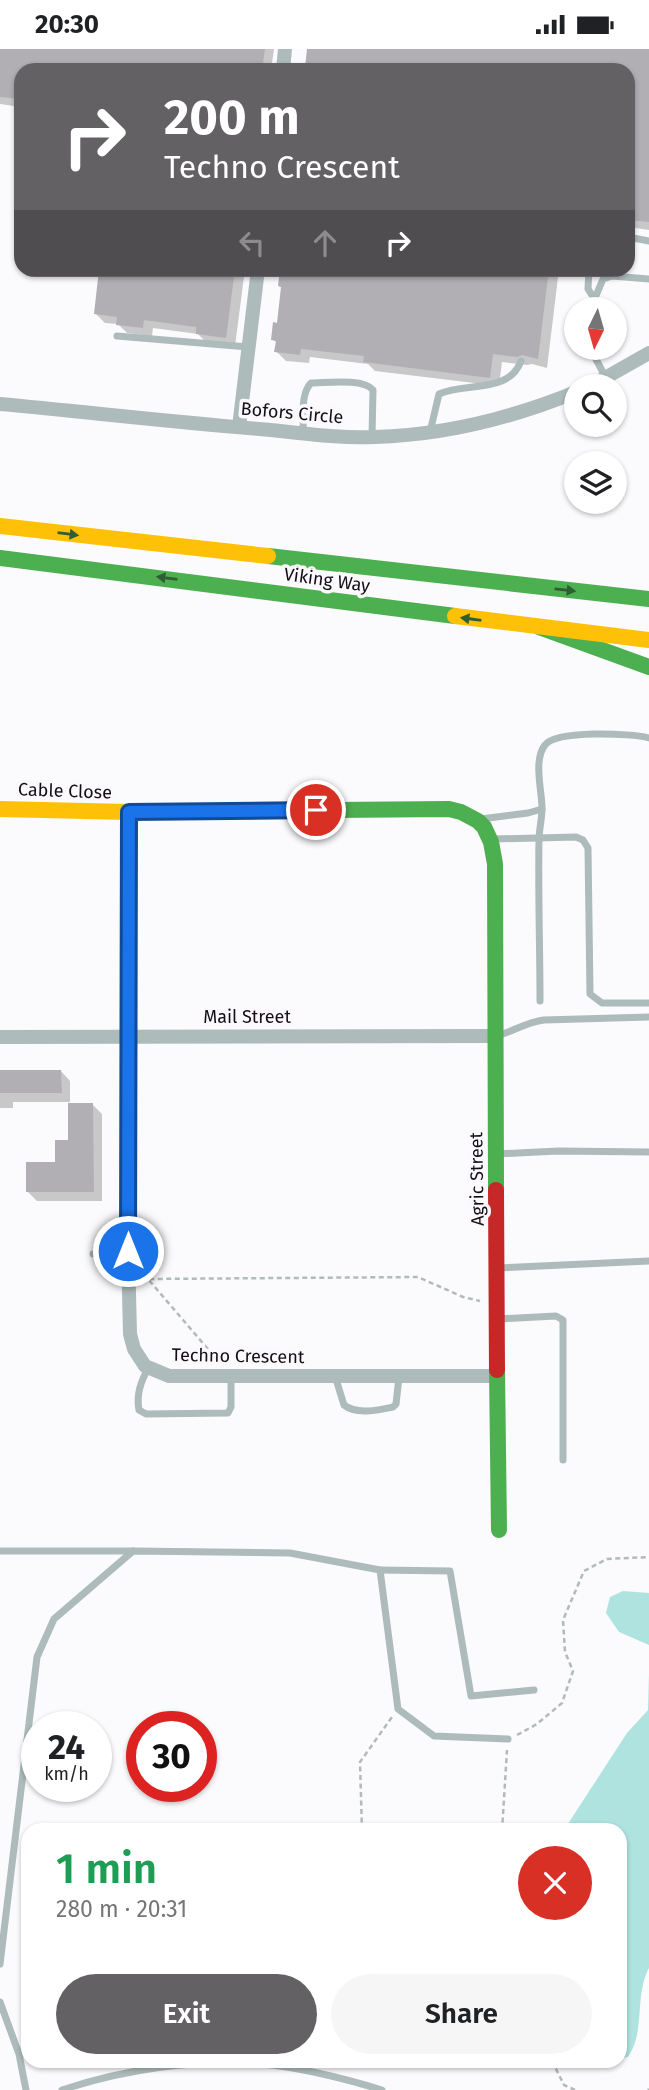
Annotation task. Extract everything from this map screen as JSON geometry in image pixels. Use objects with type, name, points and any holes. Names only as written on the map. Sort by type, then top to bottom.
[{"type":"main road","name":"Viking Way","points":[[0,526],[649,599]]},
{"type":"main road","name":"Viking Way","points":[[0,558],[649,640]]},
{"type":"main road","points":[[539,627],[649,667]]},
{"type":"main road","name":"Cable Close","points":[[0,809],[129,812]]},
{"type":"main road","points":[[129,812],[449,809],[485,829]]},
{"type":"main road","name":"Agric Street","points":[[485,829],[495,864],[499,1530]]},
{"type":"street","points":[[239,427],[257,277]]},
{"type":"street","points":[[613,374],[649,353]]},
{"type":"street","name":"Bofors Circle","points":[[0,404],[303,433],[372,437],[430,433],[497,419],[564,397]]},
{"type":"street","name":"Techno Crescent","points":[[129,812],[128,1251],[130,1335],[134,1349],[148,1368],[169,1376],[498,1376]]},
{"type":"street","name":"Mail Street","points":[[0,1037],[495,1036]]},
{"type":"lane","points":[[589,277],[589,289],[593,297]]},
{"type":"lane","points":[[594,297],[600,283],[607,278],[649,279]]},
{"type":"lane","points":[[117,336],[249,347]]},
{"type":"lane","points":[[430,433],[439,394],[452,389],[501,383],[517,371],[521,361]]},
{"type":"lane","points":[[303,433],[304,392],[308,385],[362,383],[373,390],[372,437]]},
{"type":"lane","points":[[540,1001],[539,838],[542,749],[548,742],[559,738],[613,734],[649,738]]},
{"type":"lane","points":[[485,829],[542,809]]},
{"type":"lane","points":[[485,829],[539,838],[576,837],[583,840],[587,848],[590,994],[602,1003],[649,1003]]},
{"type":"lane","points":[[495,1036],[510,1032],[527,1022],[649,1017]]},
{"type":"lane","points":[[496,1154],[649,1151]]},
{"type":"lane","points":[[93,1254],[128,1251]]},
{"type":"lane","points":[[497,1268],[649,1261]]},
{"type":"lane","points":[[497,1312],[556,1316],[563,1320],[563,1459]]},
{"type":"lane","points":[[148,1368],[139,1386],[138,1399],[139,1411],[146,1414],[228,1413],[231,1407],[231,1376]]},
{"type":"lane","points":[[335,1376],[344,1405],[348,1409],[359,1411],[393,1407],[396,1404],[399,1376]]},
{"type":"lane","points":[[0,1551],[290,1553],[380,1570],[450,1571],[471,1696],[534,1690]]},
{"type":"lane","points":[[0,1964],[37,1657],[54,1619],[133,1551]]},
{"type":"lane","points":[[380,1570],[398,1709],[435,1736],[508,1739]]},
{"type":"lane","points":[[0,2002],[21,2064]]},
{"type":"lane","points":[[22,2068],[26,2090]]},
{"type":"lane","points":[[62,2090],[107,2077],[163,2068]]},
{"type":"lane","points":[[295,2068],[382,2090]]},
{"type":"path","points":[[231,1376],[148,1279],[418,1277],[497,1312]]},
{"type":"path","points":[[503,1823],[508,1739],[537,1724],[562,1703],[573,1671],[565,1652],[563,1620],[584,1571],[607,1559],[649,1557]]},
{"type":"path","points":[[362,1823],[360,1762],[398,1709]]},
{"type":"path","points":[[556,2068],[564,2085],[575,2090]]},
{"type":"water","points":[[623,1591],[649,1593],[649,1645],[619,1632],[606,1613],[610,1597]]},
{"type":"water","points":[[649,1674],[649,1968],[642,1990],[637,2036],[627,2057],[627,1823],[569,1823],[627,1733],[648,1710]]},
{"type":"building","points":[[0,49],[265,49],[263,63],[14,63],[14,98],[0,97]]},
{"type":"building","points":[[307,49],[649,49],[649,222],[635,221],[635,63],[305,63]]},
{"type":"building","points":[[98,277],[234,277],[226,338],[196,334],[196,327],[144,320],[143,328],[116,325],[117,317],[94,314]]},
{"type":"building","points":[[279,277],[548,277],[538,359],[522,355],[517,357],[493,354],[490,378],[363,362],[364,356],[301,349],[300,355],[274,352],[276,341],[271,340],[273,322],[277,323],[281,287],[278,286]]},
{"type":"building","points":[[0,1070],[61,1070],[62,1093],[0,1093]]},
{"type":"building","points":[[68,1103],[93,1103],[94,1192],[26,1192],[26,1162],[55,1162],[55,1140],[68,1140]]},
{"type":"traffic: fast","points":[[268,556],[649,599]]},
{"type":"traffic: fast","points":[[0,558],[455,616]]},
{"type":"traffic: fast","points":[[539,627],[649,667]]},
{"type":"traffic: fast","points":[[335,810],[449,809],[478,821],[491,842],[495,864],[496,1190]]},
{"type":"traffic: fast","points":[[497,1370],[499,1530]]},
{"type":"traffic: slow","points":[[0,526],[268,556]]},
{"type":"traffic: slow","points":[[455,616],[649,640]]},
{"type":"traffic: slow","points":[[0,809],[129,812],[335,810]]},
{"type":"traffic: jam","points":[[496,1190],[497,1370]]},
{"type":"route","points":[[128,1251],[129,812],[316,810]]}]
